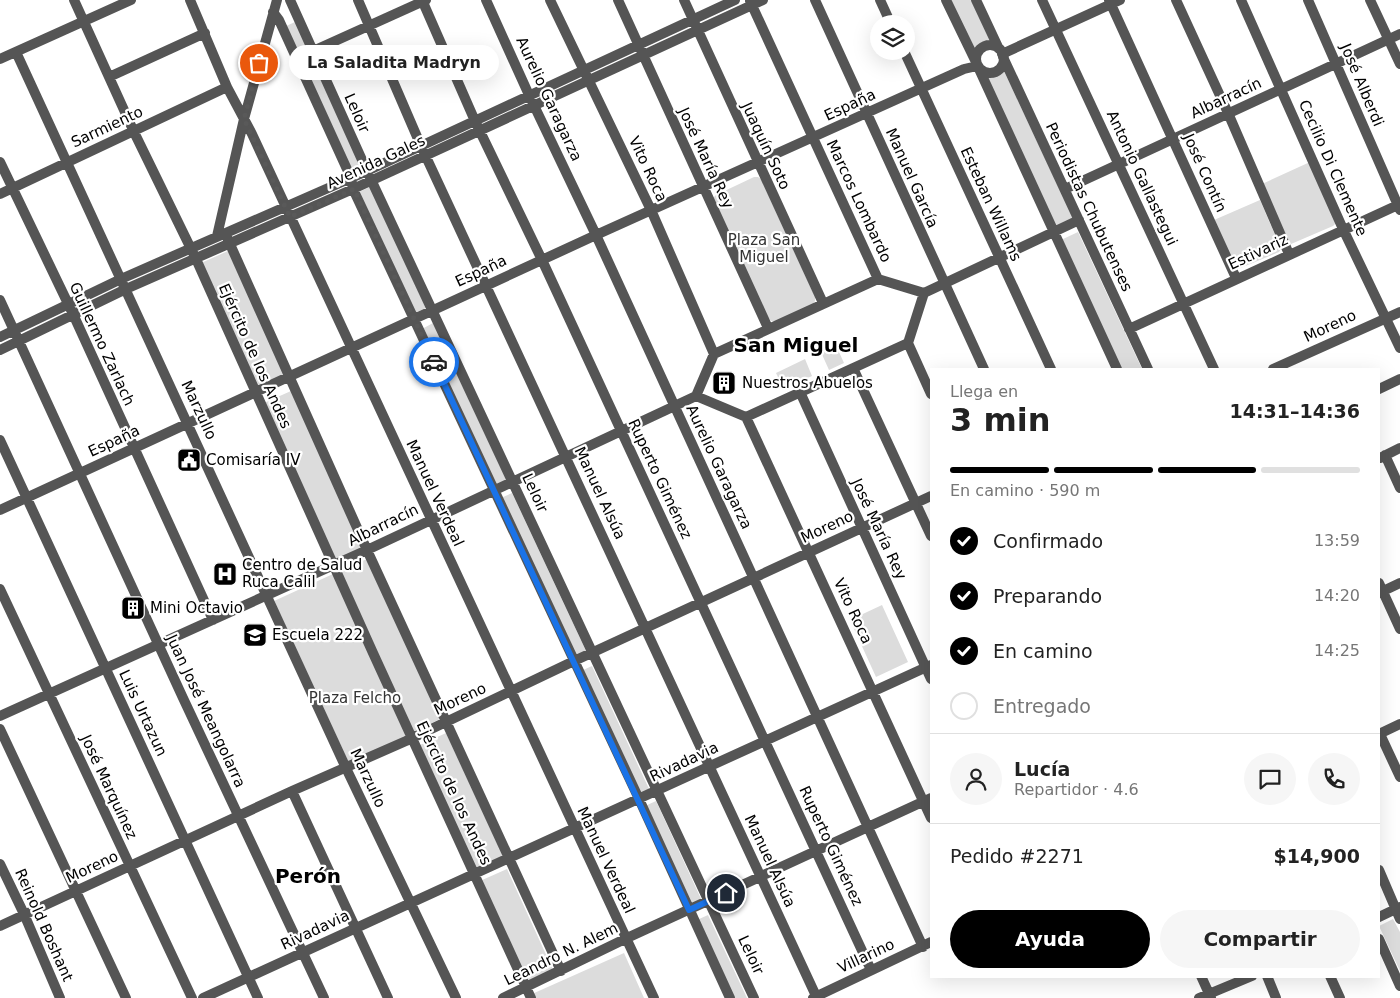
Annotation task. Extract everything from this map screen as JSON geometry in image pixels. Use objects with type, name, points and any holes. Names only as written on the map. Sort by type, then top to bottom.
[{"type":"street","name":"Ejército de los Andes","points":[[74,0],[134,132],[196,260],[531,998]]},
{"type":"street","points":[[0,59],[131,0]]},
{"type":"street","name":"Manuel Verdeal","points":[[190,0],[227,87],[286,206],[510,692],[654,998]]},
{"type":"street","points":[[221,234],[244,119],[276,16],[277,0]]},
{"type":"street","name":"Leloir","points":[[290,0],[369,176],[754,998]]},
{"type":"street","name":"Manuel Alsúa","points":[[358,0],[424,150],[816,997]]},
{"type":"street","points":[[313,51],[423,0]]},
{"type":"street","name":"Ruperto Giménez","points":[[423,0],[478,125],[622,431],[871,970]]},
{"type":"street","name":"Aurelio Garagarza","points":[[486,0],[868,827],[927,944]]},
{"type":"street","name":"Vito Roca","points":[[550,0],[651,210],[714,354]]},
{"type":"street","name":"José María Rey","points":[[618,0],[768,328]]},
{"type":"street","name":"Juaquín Soto","points":[[684,0],[757,163],[823,303]]},
{"type":"street","name":"Avenida Gales","points":[[0,337],[196,260],[354,189],[369,176],[478,125],[529,96],[734,0]]},
{"type":"street","name":"Avenida Gales","points":[[478,125],[535,105],[751,3],[764,0]]},
{"type":"street","name":"Manuel García","points":[[814,0],[984,368]]},
{"type":"street","points":[[880,0],[887,15]]},
{"type":"street","points":[[946,0],[1117,368]]},
{"type":"street","name":"Periodistas Chubutenses","points":[[976,0],[1148,368]]},
{"type":"street","name":"Antonio Gallastegui","points":[[1042,0],[1214,368]]},
{"type":"street","points":[[1176,0],[1228,113],[1289,254]]},
{"type":"street","name":"Cecilio Di Clemente","points":[[1241,0],[1343,229],[1400,348]]},
{"type":"street","name":"José Alberdi","points":[[1308,0],[1399,206]]},
{"type":"street","points":[[1370,0],[1400,64]]},
{"type":"street","points":[[1001,54],[1056,30],[1113,1]]},
{"type":"street","name":"José Contín","points":[[1113,1],[1236,278]]},
{"type":"street","name":"Marcos Lombardo","points":[[751,3],[878,279]]},
{"type":"street","points":[[276,16],[295,11]]},
{"type":"street","points":[[276,16],[414,319],[730,998]]},
{"type":"street","points":[[109,77],[205,33]]},
{"type":"street","name":"Albarracín","points":[[1065,189],[1400,34]]},
{"type":"street","points":[[990,46],[1001,54],[1002,66],[995,72],[987,73],[978,66],[976,56],[982,48],[990,46]]},
{"type":"street","name":"Marzullo","points":[[16,52],[268,595],[346,768],[456,998]]},
{"type":"street","name":"Esteban Willams","points":[[908,60],[1050,368]]},
{"type":"street","name":"España","points":[[0,510],[651,210],[964,69],[978,66]]},
{"type":"street","name":"Sarmiento","points":[[0,194],[227,87]]},
{"type":"street","name":"Guillermo Zarlach","points":[[0,162],[213,620]]},
{"type":"street","name":"Avenida Gales","points":[[0,350],[19,341],[122,279],[351,178],[369,176]]},
{"type":"street","name":"Estivariz","points":[[1129,328],[1343,229],[1399,206]]},
{"type":"street","points":[[908,343],[746,417],[696,396],[714,354],[768,328],[878,279],[924,293],[1079,220]]},
{"type":"street","name":"Ejército de los Andes","points":[[221,234],[230,244],[367,550],[561,971]]},
{"type":"street","points":[[924,293],[908,343],[930,392]]},
{"type":"street","name":"Juan José Meangolarra","points":[[0,300],[324,998]]},
{"type":"street","name":"Moreno","points":[[1278,368],[1400,312]]},
{"type":"street","points":[[853,368],[930,534]]},
{"type":"street","points":[[1380,389],[1400,379]]},
{"type":"street","name":"José María Rey","points":[[800,392],[862,528],[929,666]]},
{"type":"street","name":"Albarracín","points":[[0,716],[367,550],[696,396]]},
{"type":"street","name":"Vito Roca","points":[[746,417],[873,692],[928,800]]},
{"type":"street","name":"Luis Urtazun","points":[[0,440],[258,998]]},
{"type":"street","points":[[1400,448],[1382,457],[1400,488]]},
{"type":"street","name":"Moreno","points":[[0,926],[292,791],[447,722],[593,652],[930,496]]},
{"type":"street","points":[[1400,583],[1380,589],[1400,629]]},
{"type":"street","name":"José Marquínez","points":[[0,589],[192,998]]},
{"type":"street","name":"Rivadavia","points":[[203,998],[929,666]]},
{"type":"street","points":[[1380,734],[1400,724]]},
{"type":"street","points":[[0,729],[126,998]]},
{"type":"street","points":[[1380,736],[1400,777]]},
{"type":"street","points":[[292,791],[388,998]]},
{"type":"street","name":"Leandro N. Alem","points":[[503,998],[626,938],[928,800]]},
{"type":"street","name":"Reinold Boshant","points":[[0,864],[60,998]]},
{"type":"street","points":[[1380,872],[1399,912],[1380,917]]},
{"type":"street","points":[[1380,941],[1400,986]]},
{"type":"street","name":"Villarino","points":[[816,997],[927,944]]},
{"type":"street","points":[[1201,978],[1206,997],[1248,978]]},
{"type":"street","points":[[1268,978],[1276,998]]},
{"type":"street","points":[[1331,978],[1340,998]]},
{"type":"green space","points":[[951,0],[971,0],[991,42],[982,44],[974,51]]},
{"type":"green space","points":[[295,22],[363,169],[352,174],[284,27]]},
{"type":"green space","points":[[1003,69],[1074,220],[1057,228],[986,77],[996,75]]},
{"type":"green space","points":[[1310,162],[1336,223],[1291,244],[1262,184]]},
{"type":"green space","name":"Plaza San Miguel","points":[[754,177],[761,179],[815,297],[813,304],[777,321],[771,321],[767,317],[713,198]]},
{"type":"green space","points":[[370,187],[426,308],[415,313],[359,192]]},
{"type":"green space","points":[[1260,200],[1281,249],[1279,252],[1238,269],[1235,267],[1214,220]]},
{"type":"green space","points":[[1078,232],[1142,368],[1121,368],[1061,240]]},
{"type":"green space","points":[[228,251],[284,375],[257,387],[201,263]]},
{"type":"green space","points":[[433,323],[507,481],[496,486],[422,329]]},
{"type":"green space","points":[[835,343],[844,363],[829,370],[820,350]]},
{"type":"green space","points":[[805,359],[812,376],[784,389],[776,373]]},
{"type":"green space","points":[[291,391],[362,548],[336,560],[264,403]]},
{"type":"green space","points":[[512,493],[586,651],[575,656],[501,498]]},
{"type":"green space","points":[[367,559],[440,719],[413,732],[340,571]]},
{"type":"green space","name":"Plaza Felcho","points":[[333,574],[408,736],[349,763],[274,601]]},
{"type":"green space","points":[[882,605],[908,662],[876,677],[850,620]]},
{"type":"green space","points":[[592,666],[650,791],[639,796],[581,671]]},
{"type":"green space","points":[[446,733],[503,856],[476,869],[420,745]]},
{"type":"green space","points":[[656,801],[702,901],[691,906],[645,806]]},
{"type":"green space","points":[[507,869],[554,972],[527,984],[480,881]]},
{"type":"green space","points":[[708,915],[747,998],[733,998],[697,920]]},
{"type":"green space","points":[[1393,919],[1400,932],[1400,971],[1380,928],[1380,926]]},
{"type":"green space","points":[[624,953],[644,998],[534,998],[532,994]]},
{"type":"way so far","points":[[259,63],[244,119],[290,217],[354,189],[434,362]]},
{"type":"place","name":"La Saladita Madryn","points":[[259,63]]},
{"type":"place","name":"Nuestros Abuelos","points":[[724,383]]},
{"type":"place","name":"Comisaría IV","points":[[189,460]]},
{"type":"place","name":"Centro de Salud Ruca Calil","points":[[225,574]]},
{"type":"place","name":"Mini Octavio","points":[[133,608]]},
{"type":"place","name":"Escuela 222","points":[[255,635]]},
{"type":"district","name":"San Miguel","points":[[796,345]]},
{"type":"district","name":"Perón","points":[[308,876]]},
{"type":"route","points":[[434,362],[689,910],[726,893]]}]
